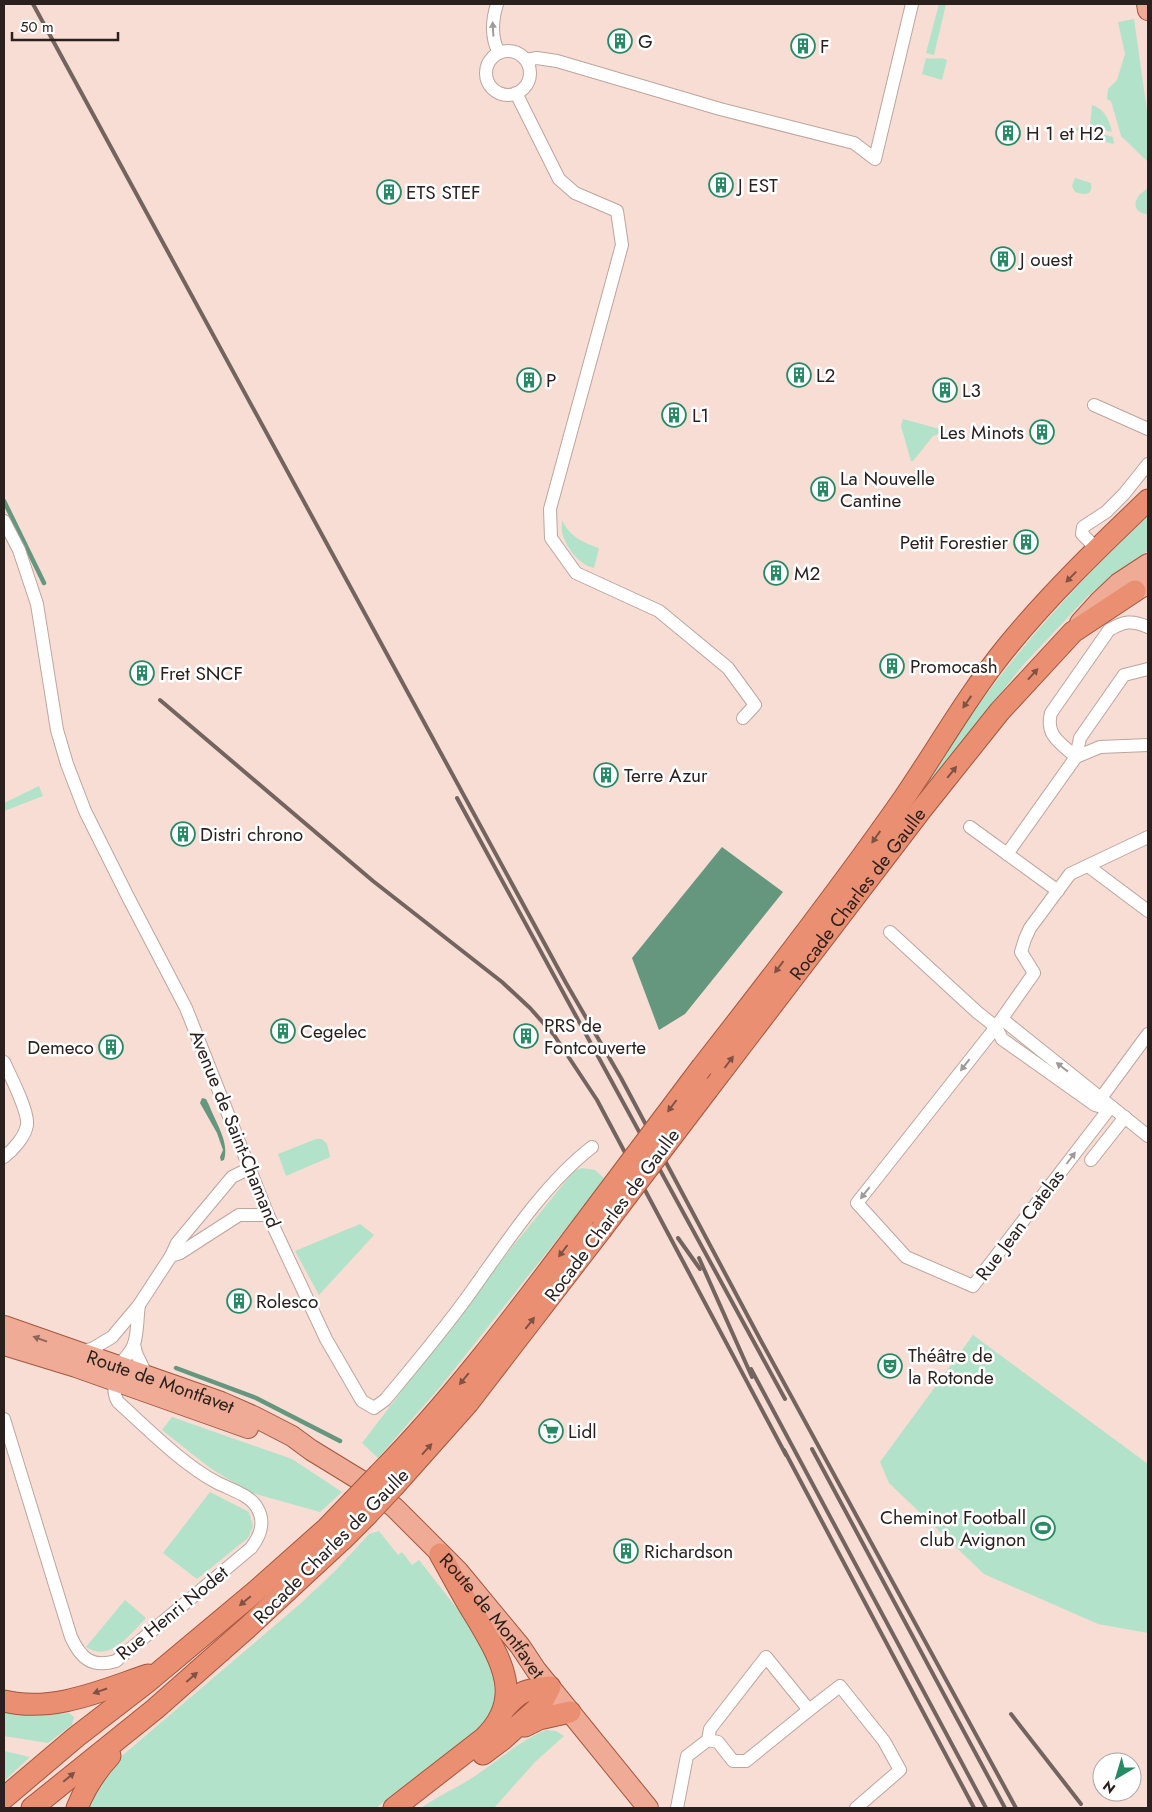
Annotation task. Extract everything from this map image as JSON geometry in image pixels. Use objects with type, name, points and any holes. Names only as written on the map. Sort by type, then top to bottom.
[{"type":"highway","name":"Rocade Charles de Gaulle","points":[[4,1798],[76,1737],[162,1670],[282,1569],[359,1508],[468,1403],[597,1221],[702,1067],[871,845],[967,702],[1006,648],[1039,610],[1148,500]]},
{"type":"highway","name":"Rocade Charles de Gaulle","points":[[597,1221],[708,1089],[921,810],[988,726],[1042,664],[1073,632],[1144,587]]},
{"type":"highway","name":"Rocade Charles de Gaulle","points":[[32,1808],[155,1709],[255,1621],[346,1537],[359,1508]]},
{"type":"highway","points":[[440,1554],[490,1639],[502,1666],[507,1694],[504,1710]]},
{"type":"highway","points":[[4,1701],[25,1704],[69,1700],[162,1670]]},
{"type":"highway","points":[[394,1808],[493,1730],[504,1710],[521,1693],[530,1689],[550,1687]]},
{"type":"highway","points":[[410,1808],[503,1739],[540,1706],[550,1687]]},
{"type":"highway","points":[[77,1808],[97,1770],[155,1709]]},
{"type":"highway","points":[[503,1739],[539,1719],[570,1712]]},
{"type":"main road","points":[[1073,632],[1100,601],[1119,583],[1148,564]]},
{"type":"main road","name":"Route de Montfavet","points":[[4,1326],[78,1352],[117,1374],[289,1444],[311,1450]]},
{"type":"main road","name":"Route de Montfavet","points":[[4,1346],[117,1374],[147,1376],[221,1402],[292,1436],[376,1492],[395,1508],[440,1554],[496,1616],[641,1805]]},
{"type":"street","points":[[497,4],[493,22],[494,44],[499,53]]},
{"type":"street","points":[[526,60],[536,58],[557,61],[720,109],[854,143],[875,160],[912,4]]},
{"type":"street","points":[[508,51],[518,54],[526,60],[530,70],[529,80],[524,88],[516,94],[505,95],[494,90],[488,81],[486,70],[490,60],[499,53],[508,51]]},
{"type":"street","points":[[516,94],[559,180],[575,193],[617,211],[622,245],[550,509],[551,538],[576,573],[659,611],[728,668],[755,705],[743,718]]},
{"type":"street","points":[[1094,405],[1148,429]]},
{"type":"street","points":[[1098,550],[1082,534],[1083,528],[1106,512],[1124,494],[1148,464]]},
{"type":"street","name":"Avenue de Saint-Chamand","points":[[4,521],[19,550],[37,604],[57,730],[67,764],[85,811],[186,1008],[268,1215],[326,1339],[362,1401],[374,1408],[385,1400],[443,1330],[523,1220],[574,1161],[592,1147]]},
{"type":"street","points":[[1076,757],[1052,733],[1048,724],[1051,713],[1109,630],[1122,622],[1139,623],[1148,627]]},
{"type":"street","points":[[1007,854],[1076,757],[1080,738],[1124,675],[1148,669]]},
{"type":"street","points":[[1076,757],[1100,747],[1148,745]]},
{"type":"street","points":[[970,827],[1058,891]]},
{"type":"street","points":[[1110,1108],[1095,1105],[1002,1039],[999,1023],[1034,973],[1022,952],[1030,928],[1070,874],[1148,837]]},
{"type":"street","points":[[1088,866],[1148,911]]},
{"type":"street","points":[[890,932],[977,1012],[999,1023],[1101,1098],[1110,1108],[1125,1117],[1148,1136]]},
{"type":"street","name":"Rue Jean Catelas","points":[[999,1023],[857,1203],[906,1257],[973,1286],[1110,1108]]},
{"type":"street","points":[[1101,1098],[1148,1034]]},
{"type":"street","points":[[4,1062],[25,1113],[27,1125],[16,1145],[4,1157]]},
{"type":"street","points":[[1090,1160],[1125,1117]]},
{"type":"street","points":[[78,1352],[92,1349],[112,1337],[139,1305],[171,1256],[177,1243],[232,1177],[250,1168]]},
{"type":"street","points":[[171,1256],[180,1253],[239,1215],[268,1215]]},
{"type":"street","points":[[117,1374],[134,1344],[139,1305]]},
{"type":"street","name":"Rue Henri Nodet","points":[[4,1419],[76,1649],[85,1658],[96,1663],[105,1664],[116,1661],[251,1548],[258,1540],[262,1523],[255,1504],[246,1497],[203,1474],[118,1402],[114,1392],[117,1374],[111,1347],[112,1337]]},
{"type":"street","points":[[134,1344],[136,1353],[147,1376]]},
{"type":"street","points":[[677,1808],[687,1756],[708,1740],[710,1729],[766,1657],[809,1710]]},
{"type":"street","points":[[708,1740],[718,1742],[733,1761],[746,1761],[840,1686],[884,1741],[900,1770],[856,1808]]},
{"type":"shaded area","points":[[939,4],[946,4],[934,55],[926,53]]},
{"type":"shaded area","points":[[1134,19],[1148,118],[1148,162],[1121,136],[1111,101],[1107,99],[1108,89],[1117,80],[1125,54],[1118,22]]},
{"type":"shaded area","points":[[926,58],[942,58],[947,60],[942,80],[922,74]]},
{"type":"shaded area","points":[[1092,105],[1100,109],[1106,116],[1112,132],[1090,126]]},
{"type":"shaded area","points":[[1078,127],[1113,137],[1114,144],[1086,137],[1086,133],[1075,130]]},
{"type":"shaded area","points":[[1075,178],[1091,183],[1091,190],[1088,194],[1075,192],[1072,186]]},
{"type":"shaded area","points":[[1148,188],[1148,214],[1144,214],[1137,209],[1136,201]]},
{"type":"shaded area","points":[[903,419],[947,431],[933,436],[913,461],[911,461],[901,426]]},
{"type":"shaded area","points":[[1148,515],[1148,551],[1120,570],[1088,596],[1024,664],[934,781],[919,796],[927,778],[982,700],[1018,654],[1072,592]]},
{"type":"shaded area","points":[[562,520],[573,535],[599,548],[594,568],[583,563],[569,549],[562,532]]},
{"type":"shaded area","points":[[39,786],[43,796],[4,811],[4,803]]},
{"type":"shaded area","points":[[722,847],[783,892],[685,1014],[659,1030],[632,958]]},
{"type":"shaded area","points":[[202,1098],[206,1099],[223,1139],[225,1153],[224,1160],[221,1161],[220,1157],[223,1150],[217,1133],[200,1103]]},
{"type":"shaded area","points":[[316,1139],[322,1139],[327,1144],[330,1157],[286,1176],[278,1154]]},
{"type":"shaded area","points":[[582,1168],[595,1170],[605,1179],[441,1386],[378,1458],[362,1443],[509,1251],[574,1171]]},
{"type":"shaded area","points":[[360,1224],[374,1235],[319,1295],[295,1251]]},
{"type":"shaded area","name":"Cheminot Football club Avignon","points":[[973,1335],[1148,1464],[1148,1633],[1098,1624],[984,1574],[889,1483],[880,1462]]},
{"type":"shaded area","points":[[172,1417],[292,1459],[342,1492],[320,1512],[249,1492],[210,1468],[162,1430]]},
{"type":"shaded area","points":[[210,1492],[249,1512],[253,1526],[248,1538],[197,1579],[163,1553]]},
{"type":"shaded area","points":[[379,1531],[398,1555],[402,1552],[412,1565],[419,1560],[473,1629],[494,1674],[495,1699],[488,1719],[472,1738],[430,1766],[376,1808],[85,1808],[110,1766],[300,1604],[336,1570],[369,1534]]},
{"type":"shaded area","points":[[125,1600],[146,1618],[119,1645],[111,1649],[95,1651],[86,1647]]},
{"type":"shaded area","points":[[5,1711],[47,1714],[69,1713],[74,1717],[72,1725],[48,1743],[4,1736]]},
{"type":"shaded area","points":[[546,1730],[556,1731],[564,1736],[535,1762],[494,1808],[421,1808],[475,1776],[536,1734]]},
{"type":"shaded area","points":[[4,1751],[30,1757],[4,1781]]},
{"type":"waterway","points":[[4,501],[44,583]]},
{"type":"waterway","points":[[176,1368],[256,1398],[340,1441]]},
{"type":"railway","points":[[33,4],[566,983],[621,1078],[760,1339],[1016,1808]]},
{"type":"railway","points":[[160,700],[373,881],[502,982],[530,1008],[554,1035],[597,1100],[786,1455]]},
{"type":"railway","points":[[457,798],[785,1399]]},
{"type":"railway","points":[[678,1238],[700,1269]]},
{"type":"railway","points":[[699,1258],[752,1377]]},
{"type":"railway","points":[[751,1369],[986,1808]]},
{"type":"railway","points":[[812,1449],[1005,1808]]},
{"type":"railway","points":[[784,1450],[974,1808]]},
{"type":"railway","points":[[1011,1714],[1081,1804]]},
{"type":"place","name":"G","points":[[620,41]]},
{"type":"place","name":"F","points":[[803,46]]},
{"type":"place","name":"H 1 et H2","points":[[1008,133]]},
{"type":"place","name":"J EST","points":[[721,185]]},
{"type":"place","name":"ETS STEF","points":[[389,192]]},
{"type":"place","name":"J ouest","points":[[1003,259]]},
{"type":"place","name":"L2","points":[[799,375]]},
{"type":"place","name":"P","points":[[529,380]]},
{"type":"place","name":"L3","points":[[945,390]]},
{"type":"place","name":"L1","points":[[674,415]]},
{"type":"place","name":"Les Minots","points":[[1042,432]]},
{"type":"place","name":"La Nouvelle Cantine","points":[[823,489]]},
{"type":"place","name":"Petit Forestier","points":[[1026,542]]},
{"type":"place","name":"M2","points":[[776,573]]},
{"type":"place","name":"Promocash","points":[[892,666]]},
{"type":"place","name":"Fret SNCF","points":[[142,673]]},
{"type":"place","name":"Terre Azur","points":[[606,775]]},
{"type":"place","name":"Distri chrono","points":[[183,834]]},
{"type":"place","name":"Cegelec","points":[[283,1031]]},
{"type":"place","name":"PRS de Fontcouverte","points":[[526,1036]]},
{"type":"place","name":"Demeco","points":[[111,1047]]},
{"type":"place","name":"Rolesco","points":[[239,1301]]},
{"type":"place","name":"Théâtre de la Rotonde","points":[[890,1366]]},
{"type":"place","name":"Lidl","points":[[551,1431]]},
{"type":"place","name":"Cheminot Football club Avignon","points":[[1043,1528]]},
{"type":"place","name":"Richardson","points":[[626,1551]]}]
